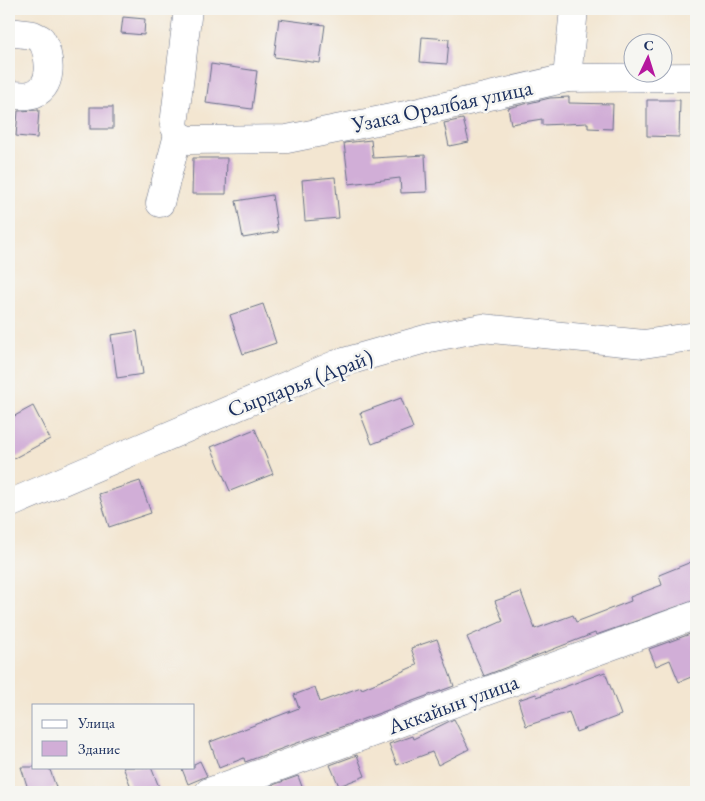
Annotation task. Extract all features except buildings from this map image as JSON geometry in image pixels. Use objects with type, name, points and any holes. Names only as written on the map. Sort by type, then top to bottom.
[{"type":"street","points":[[160,203],[184,138],[174,126],[188,9]]},
{"type":"street","points":[[567,78],[574,9]]},
{"type":"street","points":[[9,32],[33,35],[41,39],[49,58],[50,71],[39,91],[30,95],[9,94]]},
{"type":"street","name":"Узака Оралбая улица","points":[[184,138],[287,139],[411,114],[567,78],[696,77]]},
{"type":"street","name":"Сырдарья (Арай)","points":[[9,504],[337,364],[429,338],[482,328],[644,344],[696,336]]},
{"type":"street","name":"Аккайын улица","points":[[208,792],[696,615]]}]
